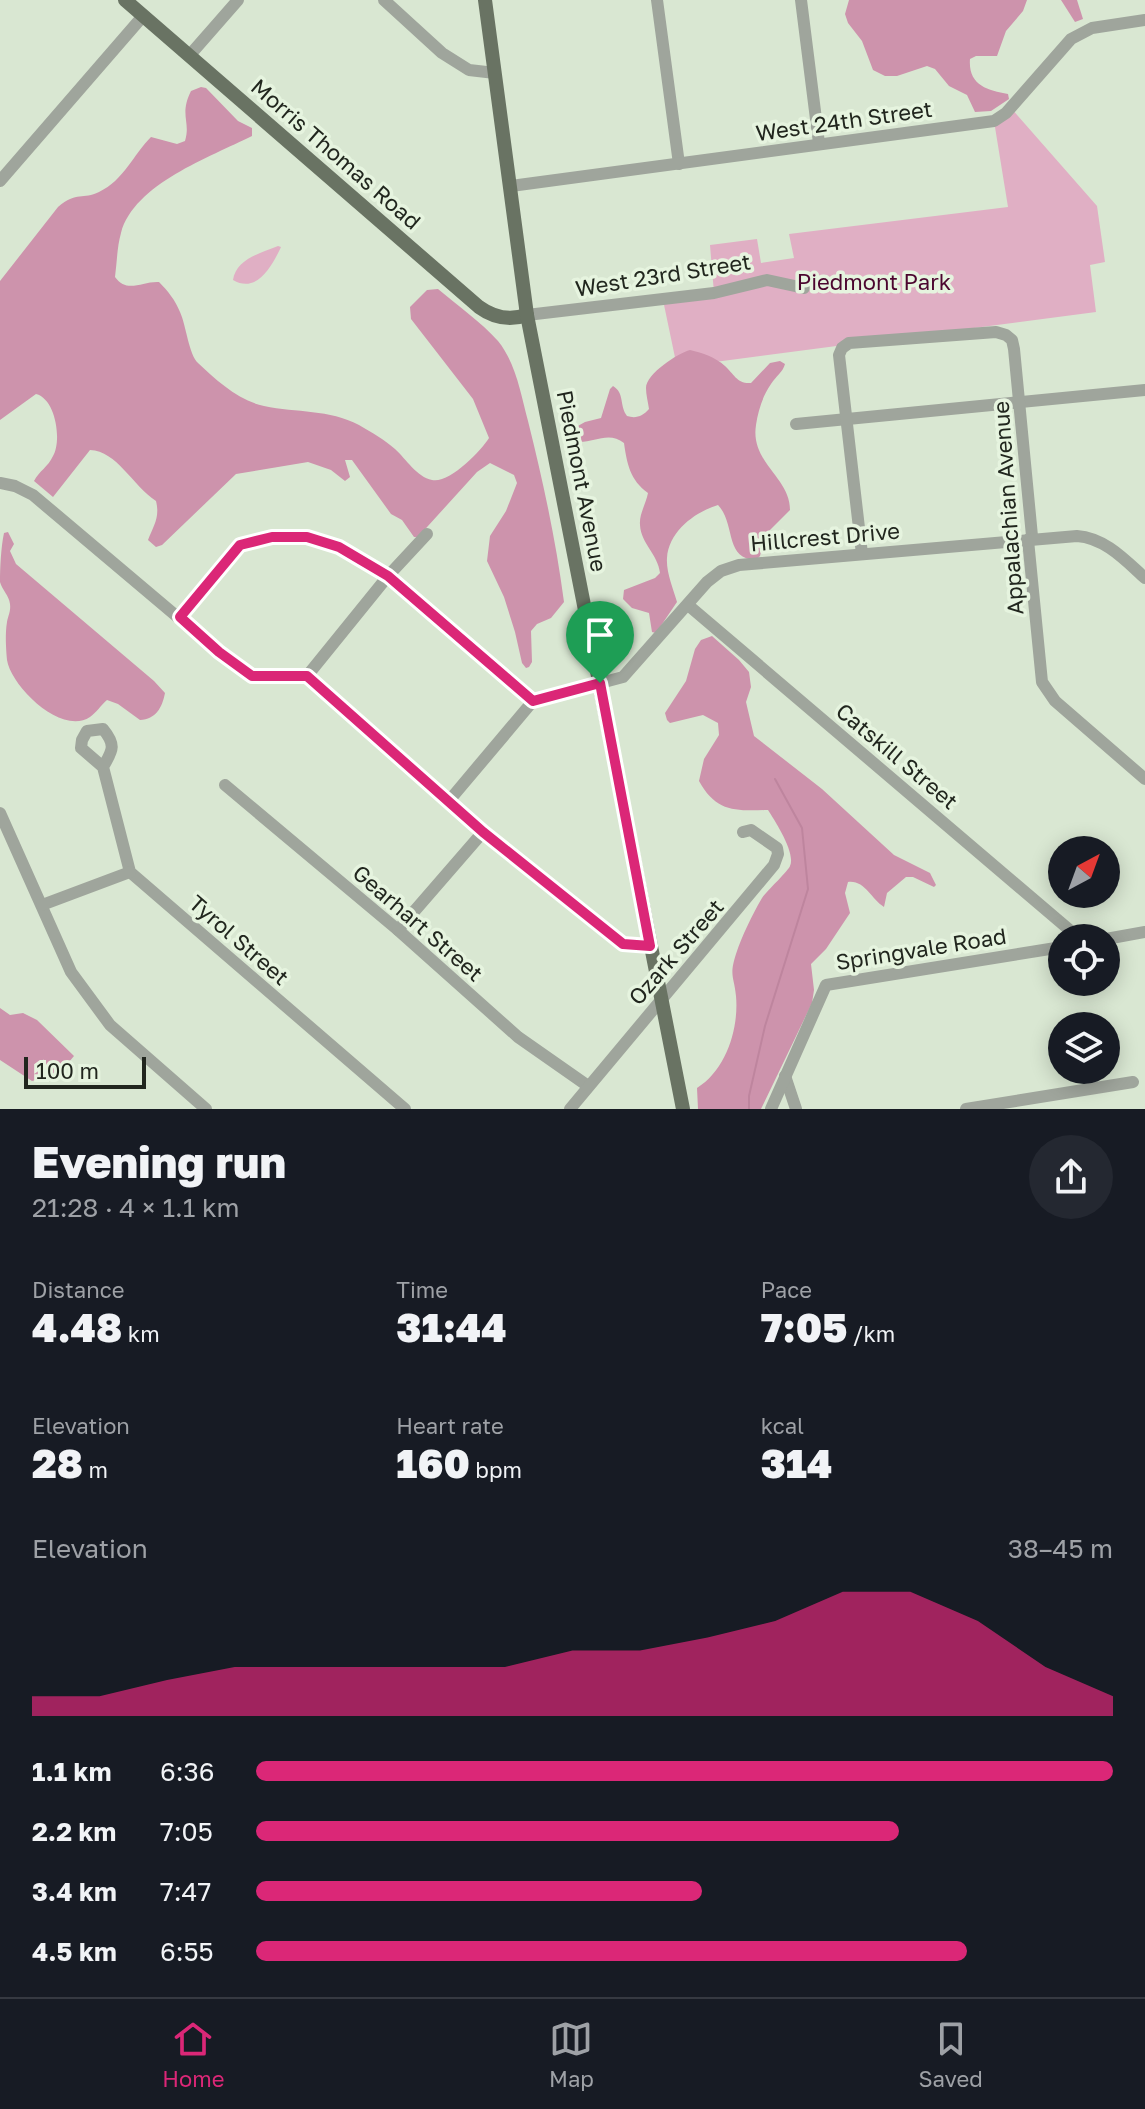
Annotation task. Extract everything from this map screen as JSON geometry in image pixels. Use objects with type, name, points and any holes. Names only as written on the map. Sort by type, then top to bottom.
[{"type":"main road","name":"Morris Thomas Road","points":[[125,0],[479,307],[490,315],[504,318],[527,315]]},
{"type":"main road","name":"Piedmont Avenue","points":[[485,0],[527,315],[683,1109]]},
{"type":"street","points":[[189,56],[238,0]]},
{"type":"street","points":[[384,0],[442,53],[469,70],[495,73]]},
{"type":"street","points":[[657,0],[679,164]]},
{"type":"street","points":[[801,0],[819,143]]},
{"type":"street","points":[[0,181],[143,16]]},
{"type":"street","name":"West 24th Street","points":[[511,186],[994,121],[1006,113],[1071,39],[1092,28],[1145,20]]},
{"type":"street","name":"West 23rd Street","points":[[527,315],[714,293],[767,280],[804,288]]},
{"type":"street","name":"Appalachian Avenue","points":[[845,418],[839,355],[849,343],[996,332],[1012,340],[1032,536],[1028,540],[1042,682],[1055,701],[1145,779]]},
{"type":"street","points":[[796,424],[1145,390]]},
{"type":"street","points":[[845,418],[862,554]]},
{"type":"street","points":[[0,483],[33,495],[219,652],[252,676],[307,676],[483,832],[623,944],[650,946]]},
{"type":"street","points":[[307,676],[388,576],[427,534]]},
{"type":"street","name":"Hillcrest Drive","points":[[533,701],[623,677],[721,571],[739,565],[1087,536],[1114,551],[1145,578]]},
{"type":"street","points":[[180,617],[240,545],[272,537],[307,537],[339,547],[388,576],[533,701],[448,802]]},
{"type":"street","name":"Catskill Street","points":[[688,605],[1063,924]]},
{"type":"street","points":[[42,905],[130,872],[103,767]]},
{"type":"street","name":"Gearhart Street","points":[[225,785],[398,930],[518,1037],[588,1086]]},
{"type":"street","points":[[0,813],[71,972],[110,1025],[198,1107]]},
{"type":"street","name":"Ozark Street","points":[[570,1109],[774,865],[777,848],[751,830],[743,832]]},
{"type":"street","points":[[398,930],[483,832]]},
{"type":"street","name":"Tyrol Street","points":[[130,872],[405,1109]]},
{"type":"street","points":[[1120,936],[1145,932]]},
{"type":"street","name":"Springvale Road","points":[[771,1109],[826,985],[1048,949]]},
{"type":"street","points":[[785,1076],[796,1109]]},
{"type":"street","points":[[966,1109],[1133,1082]]},
{"type":"green space","name":"Piedmont Park","points":[[1011,108],[1097,206],[1105,262],[1090,265],[1096,312],[677,367],[663,300],[714,293],[710,245],[757,239],[761,263],[794,258],[789,234],[1008,207],[994,121]]},
{"type":"green space","points":[[281,247],[263,276],[249,283],[233,280],[244,262]]},
{"type":"shaded area","points":[[849,0],[1027,0],[1023,11],[1006,31],[997,56],[970,59],[972,75],[980,85],[1008,94],[1009,99],[991,111],[975,112],[967,95],[949,86],[935,69],[927,66],[897,76],[885,76],[873,70],[862,41],[848,23],[845,14]]},
{"type":"shaded area","points":[[1061,0],[1077,0],[1083,19],[1075,22]]},
{"type":"shaded area","points":[[206,88],[238,121],[252,128],[252,136],[176,174],[141,200],[121,233],[115,277],[130,286],[159,282],[178,308],[195,359],[237,395],[264,406],[348,420],[387,442],[417,472],[432,480],[455,472],[489,438],[473,399],[411,319],[410,307],[427,290],[438,289],[484,327],[504,350],[517,380],[544,489],[564,602],[551,618],[537,624],[531,631],[532,662],[529,667],[522,663],[504,597],[487,561],[490,536],[506,511],[517,483],[514,475],[490,463],[477,472],[418,537],[414,537],[402,520],[391,514],[352,460],[345,460],[350,477],[345,481],[331,470],[308,462],[236,474],[162,545],[156,547],[148,540],[157,516],[156,501],[108,456],[90,450],[53,497],[34,481],[51,460],[56,449],[57,431],[53,412],[43,397],[36,394],[0,420],[0,281],[58,207],[75,197],[108,187],[151,137],[177,144],[185,141],[188,99],[191,91]]},
{"type":"shaded area","points":[[690,350],[717,360],[746,383],[751,383],[770,363],[780,361],[785,364],[763,398],[756,438],[764,460],[784,488],[790,510],[765,535],[760,556],[756,560],[739,554],[718,505],[701,512],[685,524],[673,539],[667,558],[677,602],[656,633],[652,632],[649,613],[632,608],[623,599],[624,590],[660,573],[641,532],[641,517],[648,493],[630,471],[624,443],[610,437],[575,441],[568,439],[567,432],[601,418],[613,386],[619,392],[627,416],[636,417],[644,413],[649,409],[647,382],[671,360]]},
{"type":"shaded area","points":[[8,532],[14,544],[10,551],[16,564],[165,693],[154,715],[140,720],[107,700],[90,717],[78,721],[65,720],[39,705],[18,683],[7,660],[6,631],[10,604],[0,582],[3,539],[4,533]]},
{"type":"shaded area","points":[[712,636],[749,672],[751,687],[746,702],[754,736],[822,789],[894,855],[930,873],[936,885],[934,887],[906,877],[887,893],[884,907],[859,884],[848,882],[845,893],[850,913],[826,949],[811,964],[812,1003],[761,1109],[698,1109],[697,1088],[716,1071],[733,1035],[736,996],[732,972],[738,947],[762,898],[789,868],[791,860],[784,837],[768,810],[728,808],[712,799],[699,781],[704,759],[719,735],[718,723],[703,715],[670,723],[667,720],[665,713],[686,681],[695,649],[701,640]]},
{"type":"shaded area","points":[[0,1008],[10,1015],[23,1013],[37,1020],[74,1056],[55,1072],[32,1081],[0,1060]]},
{"type":"waterway","points":[[749,1109],[749,1096],[765,1026],[808,889],[802,828],[775,779]]},
{"type":"route","points":[[272,537],[307,537],[339,547],[388,576],[533,701],[600,683],[650,946],[623,944],[483,832],[307,676],[252,676],[180,617],[240,545],[272,537]]}]
